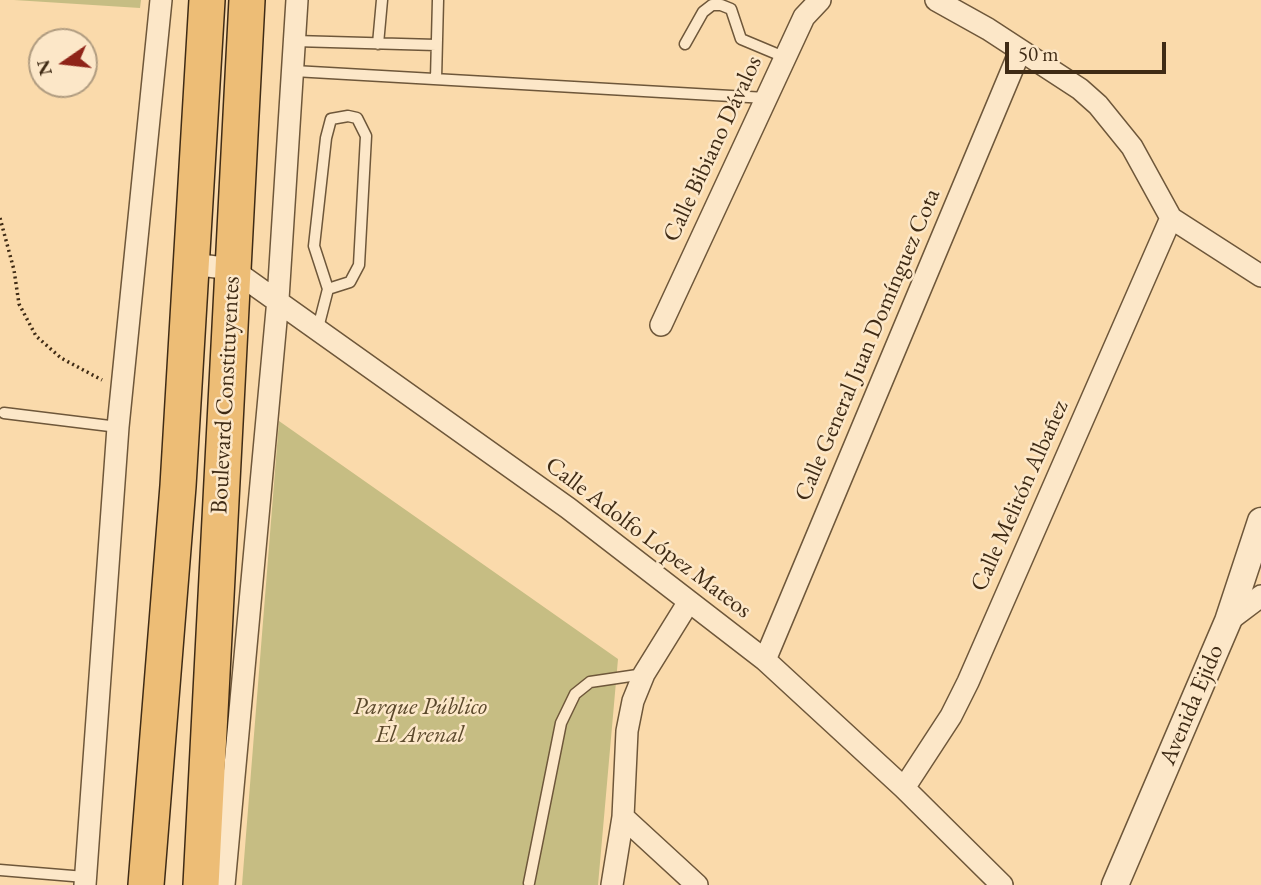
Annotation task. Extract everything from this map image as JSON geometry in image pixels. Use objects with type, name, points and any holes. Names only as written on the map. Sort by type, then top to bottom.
[{"type":"highway","name":"Boulevard Constituyentes","points":[[178,486],[207,0]]},
{"type":"highway","name":"Boulevard Constituyentes","points":[[205,791],[247,0]]},
{"type":"highway","points":[[123,885],[178,486]]},
{"type":"highway","points":[[146,885],[178,486]]},
{"type":"highway","points":[[194,885],[205,791]]},
{"type":"highway","points":[[201,885],[205,791]]},
{"type":"street","points":[[85,881],[121,390],[160,0]]},
{"type":"street","points":[[224,885],[278,299],[298,0]]},
{"type":"street","name":"Calle Bibiano Dávalos","points":[[661,325],[803,17],[820,0]]},
{"type":"street","points":[[936,0],[1080,89],[1112,120],[1132,147],[1171,218],[1261,276]]},
{"type":"street","name":"Calle General Juan Domínguez Cota","points":[[765,660],[1020,51]]},
{"type":"street","name":"Calle Melitón Albañez","points":[[904,788],[951,716],[968,682],[1171,218]]},
{"type":"street","points":[[192,264],[232,269]]},
{"type":"street","name":"Calle Adolfo López Mateos","points":[[232,269],[278,299],[568,508],[765,660],[904,788],[1002,885]]},
{"type":"street","name":"Avenida Ejido","points":[[1115,885],[1227,621],[1261,521]]},
{"type":"street","points":[[1227,621],[1261,596]]},
{"type":"street","points":[[612,885],[623,817],[627,731],[633,701],[644,674],[688,603]]},
{"type":"street","points":[[623,817],[697,885]]},
{"type":"lane","points":[[378,44],[382,0]]},
{"type":"lane","points":[[436,79],[438,0]]},
{"type":"lane","points":[[685,44],[702,12],[712,5],[722,5],[731,9],[741,38],[784,57]]},
{"type":"lane","points":[[295,41],[436,45]]},
{"type":"lane","points":[[294,71],[766,98]]},
{"type":"lane","points":[[318,328],[328,289],[316,256],[314,235],[328,127],[331,119],[348,116],[357,118],[366,136],[359,265],[350,282],[328,289]]},
{"type":"lane","points":[[4,414],[118,427]]},
{"type":"lane","points":[[528,883],[561,723],[575,694],[590,682],[644,674]]},
{"type":"lane","points":[[0,870],[85,881]]},
{"type":"path","points":[[0,218],[14,270],[19,304],[36,336],[61,358],[121,390]]},
{"type":"green space","points":[[14,0],[141,0],[140,8]]},
{"type":"green space","name":"Parque Público El Arenal","points":[[279,421],[618,659],[598,885],[242,885]]}]
